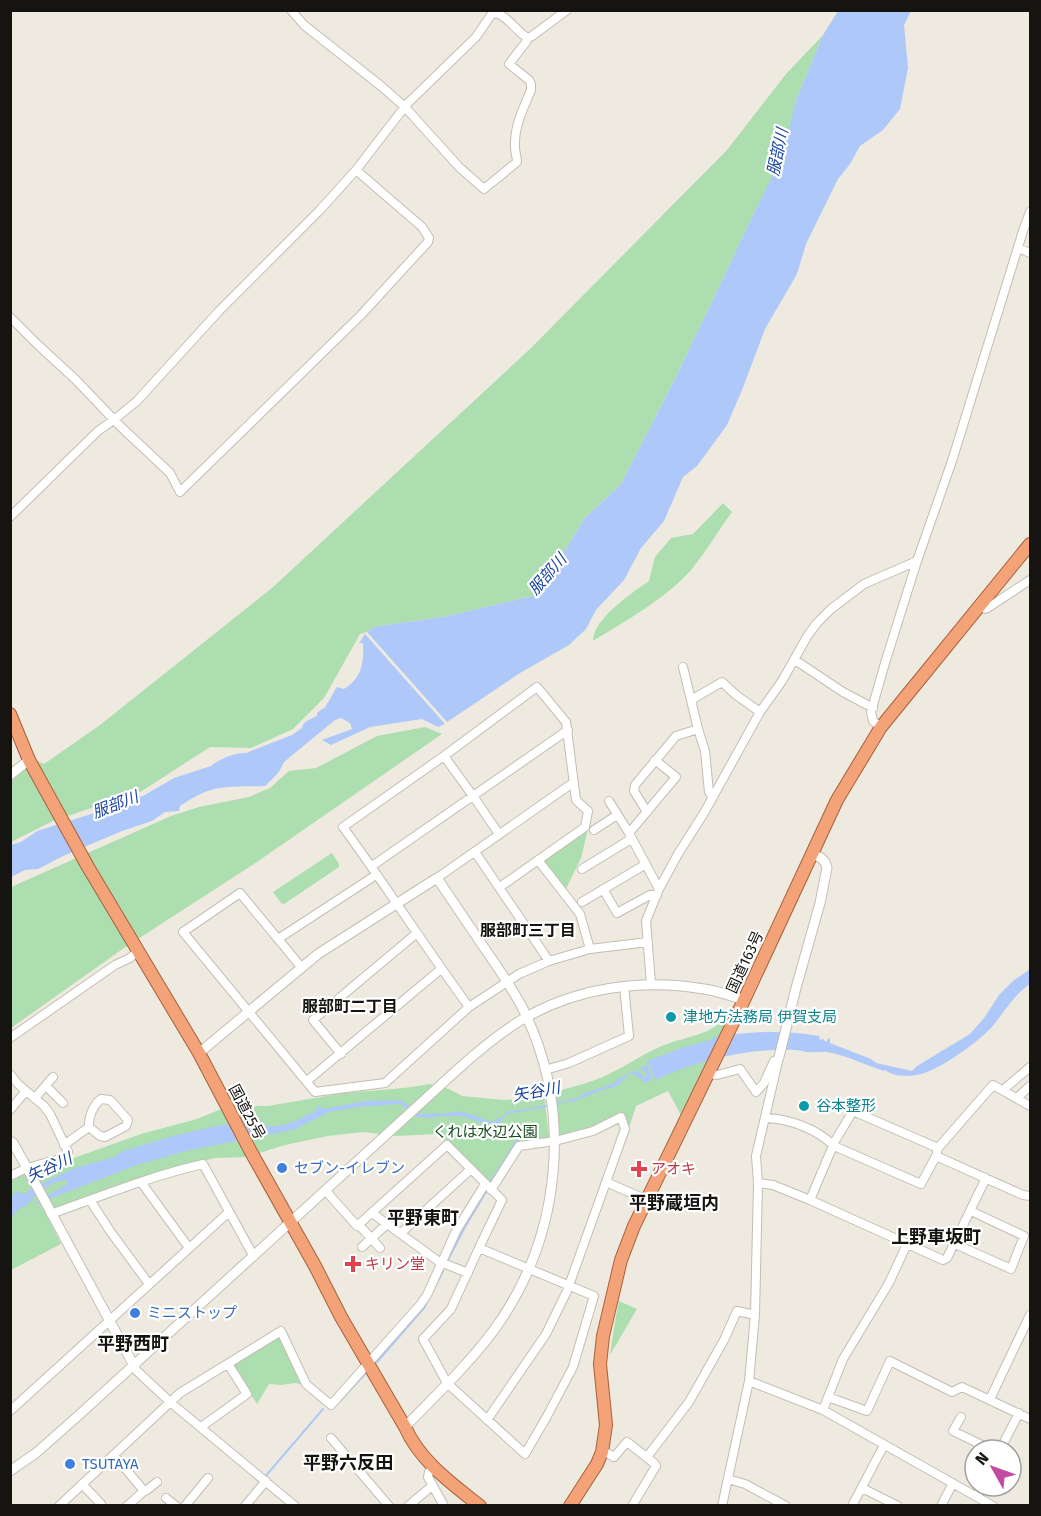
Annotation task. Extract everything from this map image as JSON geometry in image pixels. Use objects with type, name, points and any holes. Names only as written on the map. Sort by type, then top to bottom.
[{"type":"highway","name":"国道163号","points":[[570,1506],[597,1464],[602,1452],[606,1425],[600,1364],[603,1336],[621,1260],[634,1226],[732,1026],[837,800],[881,727],[1030,544]]},
{"type":"highway","name":"国道25号","points":[[10,714],[28,760],[88,867],[199,1053],[367,1364],[410,1438],[433,1467],[480,1506]]},
{"type":"street","points":[[291,10],[304,25],[405,107],[459,167],[483,189],[518,160],[514,146],[515,132],[531,90],[531,84],[509,64],[528,38],[567,10]]},
{"type":"street","points":[[10,517],[98,431],[137,402],[219,311],[319,211],[356,170],[405,107],[476,37],[494,13],[499,13],[528,38]]},
{"type":"street","points":[[10,316],[170,473],[180,492],[361,315],[428,242],[429,238],[422,227],[356,170]]},
{"type":"street","points":[[881,727],[871,717],[885,663],[952,461],[1030,212]]},
{"type":"street","points":[[1018,248],[1030,253]]},
{"type":"street","points":[[651,984],[646,921],[658,892],[760,712],[795,660],[808,635],[831,609],[864,584],[917,561]]},
{"type":"street","points":[[979,606],[985,609],[989,607],[1030,580]]},
{"type":"street","points":[[795,660],[843,692],[873,708]]},
{"type":"street","points":[[683,668],[705,750],[709,792],[713,797]]},
{"type":"street","points":[[691,700],[722,682],[760,712]]},
{"type":"street","points":[[469,1007],[344,827],[537,687],[566,722],[576,800],[588,811],[585,826],[500,887]]},
{"type":"street","points":[[647,812],[634,791],[635,784],[676,736],[698,729]]},
{"type":"street","points":[[372,866],[568,730]]},
{"type":"street","points":[[444,756],[499,834]]},
{"type":"street","points":[[10,775],[28,760]]},
{"type":"street","points":[[582,869],[630,836],[676,777],[655,760]]},
{"type":"street","points":[[199,1053],[318,954],[437,878],[574,782]]},
{"type":"street","points":[[609,801],[646,864],[658,892]]},
{"type":"street","points":[[594,830],[617,815]]},
{"type":"street","points":[[475,852],[549,961]]},
{"type":"street","points":[[722,1506],[749,1381],[755,1316],[758,1183],[756,1156],[827,868],[820,857],[813,855]]},
{"type":"street","points":[[538,860],[580,914],[590,949]]},
{"type":"street","points":[[582,902],[646,864]]},
{"type":"street","points":[[278,939],[376,875]]},
{"type":"street","points":[[405,1427],[495,1329],[529,1268],[544,1227],[553,1186],[555,1138],[551,1099],[538,1044],[527,1017],[507,981],[437,878]]},
{"type":"street","points":[[603,890],[617,913],[658,892]]},
{"type":"street","points":[[302,968],[240,893],[183,932],[315,1092],[385,1083],[469,1007],[519,974],[549,961],[590,949],[648,942]]},
{"type":"street","points":[[341,1054],[313,1020],[417,933]]},
{"type":"street","points":[[10,1038],[130,958],[138,950]]},
{"type":"street","points":[[307,1081],[441,969]]},
{"type":"street","points":[[10,1471],[36,1453],[484,1046],[527,1017],[579,995],[624,986],[651,984],[706,989],[744,1000]]},
{"type":"street","points":[[545,1070],[569,1063],[629,1036],[624,986]]},
{"type":"street","points":[[709,1073],[717,1075],[740,1069],[756,1092],[764,1083],[774,1061],[779,1058]]},
{"type":"street","points":[[1004,1090],[1030,1067]]},
{"type":"street","points":[[10,1074],[50,1114],[68,1152],[66,1157],[27,1168],[10,1176]]},
{"type":"street","points":[[35,1098],[53,1077]]},
{"type":"street","points":[[10,1090],[18,1084]]},
{"type":"street","points":[[766,1118],[791,1121],[813,1131],[834,1146],[921,1184],[937,1152],[993,1085],[1030,1106]]},
{"type":"street","points":[[46,1086],[63,1103]]},
{"type":"street","points":[[1017,1098],[1030,1086]]},
{"type":"street","points":[[10,1110],[26,1091]]},
{"type":"street","points":[[101,1100],[110,1100],[128,1120],[126,1126],[105,1137],[100,1136],[89,1127],[88,1123],[95,1104],[101,1100]]},
{"type":"street","points":[[810,1200],[835,1141],[853,1111],[986,1178],[1029,1194]]},
{"type":"street","points":[[59,1506],[180,1393],[281,1331],[306,1384],[331,1405],[420,1305],[427,1295],[456,1231],[519,1146],[593,1131],[621,1117],[625,1129],[569,1285],[546,1334],[487,1420]]},
{"type":"street","points":[[64,1145],[89,1127]]},
{"type":"street","points":[[10,1141],[27,1168],[137,1371],[290,1504]]},
{"type":"street","points":[[359,1225],[447,1145],[502,1200],[479,1248],[451,1310],[423,1339],[447,1383],[525,1454],[573,1367],[594,1296],[479,1248]]},
{"type":"street","points":[[49,1210],[90,1200],[177,1170],[203,1164],[254,1255]]},
{"type":"street","points":[[401,1233],[471,1169]]},
{"type":"street","points":[[758,1183],[773,1185],[810,1200],[943,1260],[947,1258],[955,1244],[986,1178]]},
{"type":"street","points":[[141,1182],[189,1248]]},
{"type":"street","points":[[606,1182],[647,1200]]},
{"type":"street","points":[[325,1190],[380,1248]]},
{"type":"street","points":[[90,1200],[149,1284]]},
{"type":"street","points":[[955,1244],[1011,1269],[1024,1236],[971,1211]]},
{"type":"street","points":[[10,1410],[229,1212]]},
{"type":"street","points":[[372,1213],[442,1263],[468,1273]]},
{"type":"street","points":[[362,1247],[387,1224]]},
{"type":"street","points":[[823,1410],[843,1359],[889,1283],[907,1244]]},
{"type":"street","points":[[647,1457],[689,1402],[724,1340],[737,1311],[755,1316]]},
{"type":"street","points":[[990,1399],[1030,1315]]},
{"type":"street","points":[[828,1397],[867,1411],[890,1361],[952,1392],[962,1387],[1030,1419]]},
{"type":"street","points":[[201,1427],[247,1394],[228,1364]]},
{"type":"street","points":[[749,1381],[823,1410],[963,1489]]},
{"type":"street","points":[[1006,1438],[1019,1413]]},
{"type":"street","points":[[961,1417],[953,1431],[967,1438]]},
{"type":"street","points":[[331,1438],[389,1506]]},
{"type":"street","points":[[602,1452],[614,1457],[627,1442],[656,1466],[632,1506]]},
{"type":"street","points":[[852,1506],[884,1445]]},
{"type":"street","points":[[114,1455],[144,1491]]},
{"type":"street","points":[[433,1467],[428,1477],[444,1506]]},
{"type":"street","points":[[185,1506],[208,1478]]},
{"type":"street","points":[[728,1479],[745,1484],[786,1506]]},
{"type":"street","points":[[245,1506],[264,1480]]},
{"type":"street","points":[[128,1506],[157,1482]]},
{"type":"street","points":[[941,1506],[953,1483]]},
{"type":"street","points":[[82,1484],[101,1504]]},
{"type":"street","points":[[408,1506],[432,1486]]},
{"type":"street","points":[[862,1488],[898,1506]]},
{"type":"street","points":[[166,1498],[176,1506]]},
{"type":"street","points":[[979,1498],[993,1506]]},
{"type":"green space","points":[[823,35],[796,100],[783,157],[676,377],[621,484],[585,518],[537,595],[448,616],[373,627],[360,634],[324,698],[293,729],[251,748],[210,747],[142,791],[53,821],[11,842],[11,781],[25,768],[37,761],[44,764],[100,725],[272,588],[531,348],[727,150],[786,74]]},
{"type":"green space","points":[[723,503],[732,512],[691,570],[657,600],[593,641],[599,624],[606,616],[624,599],[649,581],[655,557],[671,538],[693,534]]},
{"type":"green space","points":[[425,727],[442,734],[254,864],[124,948],[11,1028],[11,887],[171,816],[199,807],[249,797],[270,788],[289,771],[316,768],[377,736]]},
{"type":"green space","points":[[588,829],[581,858],[565,891],[544,863],[544,859]]},
{"type":"green space","points":[[332,853],[339,867],[284,904],[281,903],[273,892]]},
{"type":"green space","points":[[720,1021],[728,1022],[682,1117],[668,1091],[636,1106],[629,1128],[623,1113],[593,1126],[557,1136],[552,1093],[602,1077],[662,1046],[705,1032]]},
{"type":"green space","name":"くれは水辺公園","points":[[430,1084],[449,1089],[462,1096],[504,1100],[544,1095],[549,1137],[517,1142],[492,1184],[437,1134],[397,1136],[363,1132],[328,1136],[285,1145],[247,1157],[215,1158],[173,1168],[45,1212],[61,1244],[11,1270],[10,1182],[35,1168],[74,1158],[141,1134],[197,1119],[221,1109],[236,1106],[268,1106],[344,1093]]},
{"type":"green space","points":[[619,1301],[637,1309],[610,1355],[616,1316]]},
{"type":"green space","points":[[277,1337],[281,1338],[302,1385],[296,1383],[269,1384],[257,1404],[234,1368],[234,1363]]},
{"type":"water","points":[[838,11],[911,11],[904,25],[908,68],[900,109],[883,130],[860,146],[838,179],[806,244],[797,274],[765,329],[727,425],[697,466],[683,477],[664,521],[641,548],[624,580],[596,610],[586,629],[569,645],[520,673],[447,722],[367,632],[373,627],[448,616],[537,595],[585,518],[621,484],[676,377],[782,157],[796,100],[823,35]]},
{"type":"water","name":"服部川","points":[[365,634],[445,724],[438,727],[422,719],[370,727],[331,745],[322,740],[352,729],[350,723],[341,718],[335,720],[284,762],[279,772],[265,786],[224,787],[207,791],[180,806],[179,811],[165,812],[152,821],[122,831],[38,869],[25,870],[11,877],[11,845],[21,842],[37,831],[101,811],[111,803],[143,796],[174,778],[211,766],[228,756],[246,753],[292,735],[325,708],[337,687],[344,689],[355,680],[361,669],[363,657],[363,643],[359,643]]},
{"type":"water","points":[[1030,969],[1030,984],[1014,999],[985,1034],[948,1061],[921,1074],[897,1075],[827,1052],[777,1050],[741,1053],[706,1061],[656,1080],[647,1061],[711,1040],[714,1037],[780,1032],[819,1036],[820,1040],[823,1039],[826,1042],[830,1038],[830,1043],[876,1063],[912,1071],[970,1034],[999,995]]},
{"type":"water","points":[[647,1065],[653,1079],[645,1083],[633,1073],[617,1086],[572,1102],[506,1114],[498,1124],[484,1123],[461,1116],[417,1117],[402,1105],[397,1104],[329,1112],[293,1130],[190,1150],[137,1165],[34,1203],[68,1184],[65,1180],[59,1181],[43,1190],[25,1207],[21,1207],[11,1216],[11,1196],[17,1192],[26,1194],[30,1189],[75,1168],[115,1157],[120,1152],[173,1136],[221,1125],[263,1119],[259,1122],[281,1126],[317,1110],[318,1105],[323,1109],[366,1101],[399,1100],[421,1114],[459,1112],[492,1122],[508,1111],[580,1097],[582,1094],[613,1084],[616,1080],[636,1070],[646,1078],[644,1071],[639,1068]]},
{"type":"waterway","points":[[491,1181],[517,1140]]},
{"type":"waterway","points":[[448,1260],[486,1192]]},
{"type":"waterway","points":[[377,1362],[424,1308],[443,1271]]},
{"type":"waterway","points":[[340,1401],[365,1374]]},
{"type":"waterway","points":[[240,1506],[323,1409]]},
{"type":"place","name":"津地方法務局 伊賀支局","points":[[671,1017]]},
{"type":"place","name":"谷本整形","points":[[804,1106]]},
{"type":"place","name":"セブン-イレブン","points":[[282,1168]]},
{"type":"place","name":"アオキ","points":[[639,1169]]},
{"type":"place","name":"キリン堂","points":[[353,1264]]},
{"type":"place","name":"ミニストップ","points":[[135,1313]]},
{"type":"place","name":"TSUTAYA","points":[[70,1464]]},
{"type":"district","name":"服部町三丁目","points":[[528,930]]},
{"type":"district","name":"服部町二丁目","points":[[350,1006]]},
{"type":"district","name":"平野蔵垣内","points":[[674,1203]]},
{"type":"district","name":"平野東町","points":[[423,1218]]},
{"type":"district","name":"上野車坂町","points":[[936,1237]]},
{"type":"district","name":"平野西町","points":[[133,1344]]},
{"type":"district","name":"平野六反田","points":[[348,1463]]},
{"type":"water label","name":"矢谷川","points":[[536,1091]]},
{"type":"water label","name":"矢谷川","points":[[49,1167]]}]
